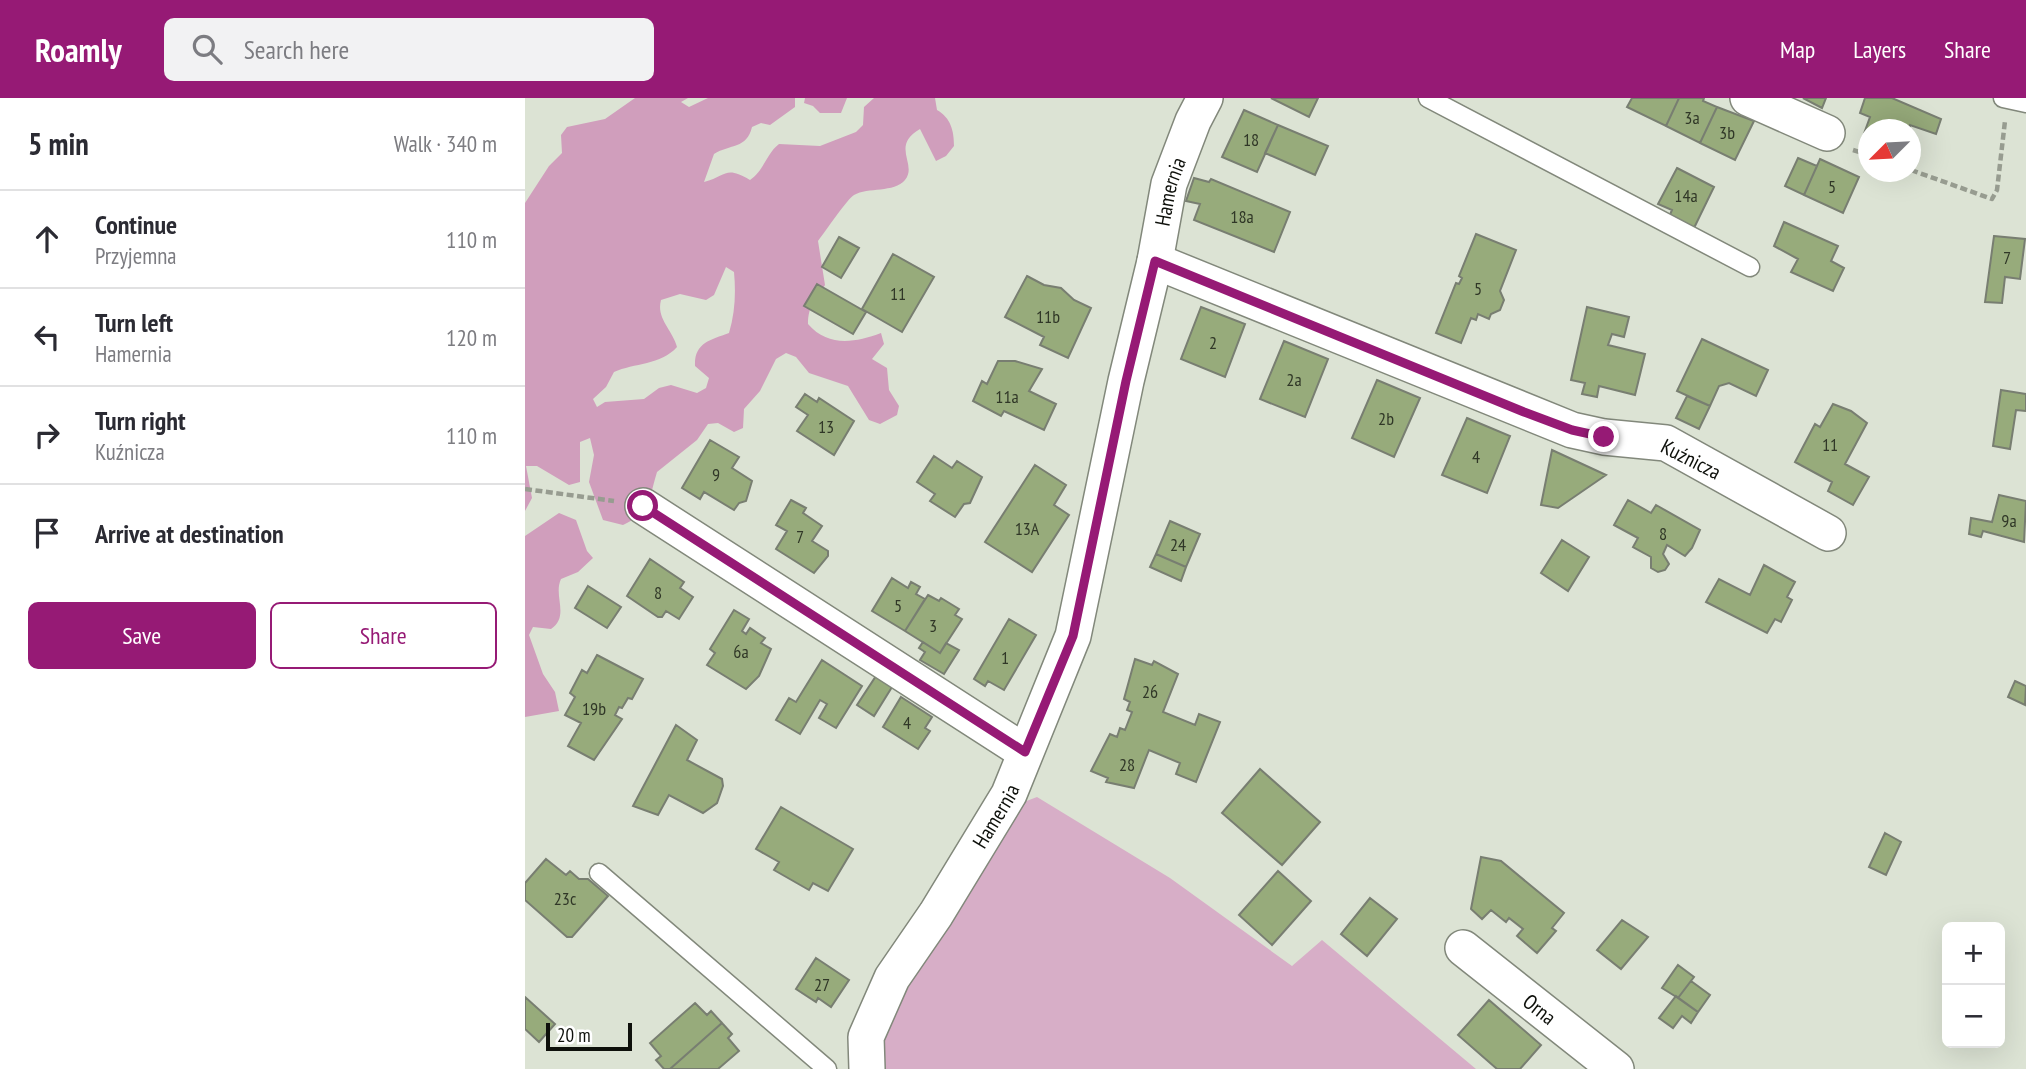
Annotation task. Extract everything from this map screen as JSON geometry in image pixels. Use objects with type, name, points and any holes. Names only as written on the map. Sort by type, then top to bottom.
[{"type":"street","name":"Hamernia","points":[[867,1069],[866,1037],[892,978],[936,914],[1009,794],[1073,636],[1126,381],[1155,261],[1169,184],[1193,121],[1205,98]]},
{"type":"street","points":[[1748,98],[1827,133]]},
{"type":"street","name":"Kuźnicza","points":[[1155,261],[1572,430],[1604,437],[1666,443],[1828,533]]},
{"type":"street","points":[[643,506],[1025,752]]},
{"type":"street","name":"Orna","points":[[1463,948],[1616,1069]]},
{"type":"lane","points":[[1427,98],[1750,267]]},
{"type":"lane","points":[[2005,99],[2026,103]]},
{"type":"lane","points":[[599,873],[827,1069]]},
{"type":"path","points":[[1921,174],[1992,199],[1997,190],[2005,99]]},
{"type":"path","points":[[525,489],[643,506]]},
{"type":"shaded area","points":[[635,98],[688,98],[681,102],[689,107],[708,98],[795,98],[795,107],[770,125],[761,123],[752,127],[742,143],[714,154],[704,182],[731,172],[750,180],[779,144],[820,146],[856,132],[863,125],[864,107],[874,98],[935,98],[937,110],[951,125],[954,146],[946,156],[936,161],[920,129],[911,135],[905,148],[909,168],[905,180],[894,187],[854,195],[847,202],[818,241],[825,285],[813,303],[808,317],[808,324],[824,337],[833,340],[851,341],[881,333],[884,344],[872,359],[887,368],[889,390],[899,406],[897,415],[880,424],[869,420],[848,386],[809,373],[796,357],[786,353],[776,359],[760,391],[744,409],[743,428],[734,432],[718,423],[708,424],[697,440],[657,472],[644,509],[632,520],[623,525],[603,520],[589,482],[594,455],[590,438],[580,442],[580,482],[569,485],[537,466],[526,466],[532,498],[525,511],[525,203],[549,166],[562,153],[561,135],[567,127],[605,119]],"holes":[[[726,267],[734,272],[735,303],[729,333],[704,344],[695,358],[695,366],[709,378],[706,388],[697,393],[671,385],[659,388],[644,399],[605,402],[597,407],[593,399],[606,387],[614,372],[663,357],[677,347],[661,313],[661,300],[680,294],[706,300],[714,295]]]},
{"type":"shaded area","points":[[805,98],[847,98],[841,113],[820,113],[813,106],[804,103]]},
{"type":"shaded area","points":[[559,513],[576,520],[587,551],[593,558],[578,572],[561,579],[557,624],[551,629],[533,627],[529,635],[543,674],[555,692],[559,711],[525,717],[525,536]]},
{"type":"shaded area","points":[[1037,797],[1170,878],[1292,966],[1322,940],[1476,1069],[879,1069],[876,1034],[1016,805]]},
{"type":"building","points":[[1271,98],[1318,98],[1309,117]]},
{"type":"building","points":[[1632,98],[1679,98],[1666,126],[1627,107]]},
{"type":"building","points":[[1679,98],[1704,98],[1703,101],[1717,107],[1700,143],[1666,126]]},
{"type":"building","points":[[1803,98],[1826,98],[1822,108]]},
{"type":"building","points":[[1865,98],[1892,98],[1941,119],[1936,134],[1921,129],[1921,119],[1869,119],[1860,113]]},
{"type":"building","points":[[1717,107],[1754,121],[1735,160],[1700,143]]},
{"type":"building","points":[[1244,110],[1278,125],[1257,172],[1222,157]]},
{"type":"building","points":[[1278,125],[1328,146],[1315,175],[1265,153]]},
{"type":"building","points":[[1798,158],[1817,166],[1804,195],[1785,186]]},
{"type":"building","points":[[1820,159],[1858,177],[1843,213],[1804,195]]},
{"type":"building","points":[[1677,168],[1714,187],[1693,230],[1669,217],[1672,210],[1658,204]]},
{"type":"building","points":[[1194,178],[1209,182],[1211,179],[1290,212],[1274,252],[1194,220],[1200,204],[1186,201]]},
{"type":"building","points":[[1784,222],[1838,246],[1831,261],[1844,268],[1833,291],[1791,272],[1798,259],[1774,246]]},
{"type":"building","points":[[1476,234],[1516,250],[1500,291],[1504,300],[1500,310],[1491,314],[1489,319],[1478,314],[1476,320],[1471,318],[1461,343],[1436,333],[1456,283],[1459,284],[1462,278],[1459,276]]},
{"type":"building","points":[[1994,236],[2025,239],[2020,279],[2005,277],[2002,303],[1985,302]]},
{"type":"building","points":[[839,237],[859,248],[841,278],[822,267]]},
{"type":"building","points":[[893,254],[934,277],[902,332],[862,309]]},
{"type":"building","points":[[1027,276],[1044,285],[1061,288],[1074,300],[1091,308],[1068,358],[1040,345],[1044,337],[1005,317]]},
{"type":"building","points":[[817,284],[866,312],[853,334],[804,306]]},
{"type":"building","points":[[1201,307],[1245,324],[1225,377],[1181,359]]},
{"type":"building","points":[[1587,307],[1629,317],[1624,337],[1612,334],[1608,345],[1645,354],[1635,395],[1599,386],[1597,397],[1582,394],[1585,383],[1571,380]]},
{"type":"building","points":[[1702,339],[1768,370],[1756,396],[1729,383],[1719,386],[1710,406],[1677,391]]},
{"type":"building","points":[[1284,341],[1328,359],[1305,417],[1260,399]]},
{"type":"building","points":[[998,361],[1015,361],[1042,369],[1029,391],[1056,404],[1044,430],[1004,411],[1001,416],[973,401],[982,381],[987,384]]},
{"type":"building","points":[[1377,380],[1420,398],[1394,457],[1352,438]]},
{"type":"building","points":[[2001,390],[2026,394],[2026,411],[2016,410],[2010,449],[1993,446]]},
{"type":"building","points":[[805,394],[817,402],[819,398],[854,421],[834,455],[797,431],[808,415],[796,407]]},
{"type":"building","points":[[1687,396],[1710,406],[1699,429],[1676,418]]},
{"type":"building","points":[[1833,404],[1851,411],[1867,423],[1845,464],[1869,477],[1853,505],[1828,491],[1832,482],[1795,462],[1815,424],[1820,427]]},
{"type":"building","points":[[1467,418],[1510,436],[1487,493],[1442,475]]},
{"type":"building","points":[[710,440],[739,457],[732,468],[752,481],[746,501],[739,503],[734,510],[704,492],[700,499],[682,488]]},
{"type":"building","points":[[1552,450],[1606,475],[1558,508],[1541,505]]},
{"type":"building","points":[[934,456],[952,468],[957,461],[982,477],[970,503],[964,504],[955,517],[930,501],[935,494],[917,482]]},
{"type":"building","points":[[1035,465],[1066,485],[1054,505],[1069,515],[1032,572],[985,542]]},
{"type":"building","points":[[1999,495],[2026,501],[2024,542],[1983,531],[1981,537],[1969,534],[1971,518],[1992,522]]},
{"type":"building","points":[[791,500],[806,508],[803,513],[822,526],[812,541],[828,551],[828,556],[814,573],[776,549],[787,531],[776,525]]},
{"type":"building","points":[[1628,500],[1651,513],[1656,505],[1700,530],[1692,548],[1685,556],[1667,545],[1663,554],[1669,564],[1665,570],[1658,572],[1651,568],[1651,557],[1633,547],[1638,538],[1614,525]]},
{"type":"building","points":[[1170,521],[1200,534],[1186,567],[1156,554]]},
{"type":"building","points":[[1562,540],[1589,557],[1568,591],[1541,573]]},
{"type":"building","points":[[1156,554],[1186,567],[1181,581],[1150,567]]},
{"type":"building","points":[[650,559],[684,582],[680,588],[693,597],[679,619],[666,611],[662,617],[658,617],[627,596]]},
{"type":"building","points":[[1764,565],[1795,582],[1787,597],[1792,600],[1781,622],[1775,619],[1767,633],[1706,602],[1719,579],[1750,595]]},
{"type":"building","points":[[892,578],[908,588],[911,582],[920,587],[916,594],[925,599],[905,631],[872,611]]},
{"type":"building","points":[[588,586],[621,607],[607,628],[575,608]]},
{"type":"building","points":[[928,595],[939,601],[941,598],[959,609],[955,615],[962,619],[940,653],[905,631]]},
{"type":"building","points":[[734,610],[749,619],[742,631],[746,634],[750,628],[765,638],[761,643],[771,649],[759,676],[746,689],[707,665],[715,653],[710,649]]},
{"type":"building","points":[[1009,619],[1036,635],[1004,690],[988,681],[985,686],[974,679]]},
{"type":"building","points":[[923,642],[940,653],[946,643],[959,650],[944,674],[920,660],[925,652],[919,648]]},
{"type":"building","points":[[597,655],[643,679],[632,699],[628,698],[622,708],[619,707],[615,715],[622,719],[594,760],[568,746],[581,723],[565,715],[575,697],[570,693],[582,670],[587,673]]},
{"type":"building","points":[[1135,659],[1152,665],[1154,661],[1178,674],[1163,712],[1195,725],[1199,714],[1220,722],[1196,782],[1176,774],[1180,763],[1149,750],[1134,788],[1106,782],[1108,778],[1091,771],[1110,734],[1117,737],[1120,728],[1125,730],[1132,712],[1127,710],[1130,702],[1124,699]]},
{"type":"building","points":[[822,660],[862,686],[836,728],[819,718],[827,704],[820,700],[800,734],[776,720],[789,698],[796,702]]},
{"type":"building","points":[[876,676],[892,687],[874,716],[857,705]]},
{"type":"building","points":[[2015,681],[2026,686],[2025,705],[2008,697]]},
{"type":"building","points":[[901,697],[932,717],[925,728],[930,731],[918,749],[883,727]]},
{"type":"building","points":[[676,725],[697,740],[687,760],[722,779],[723,786],[717,803],[703,813],[669,795],[658,815],[633,806]]},
{"type":"building","points":[[1260,769],[1320,822],[1282,865],[1222,813]]},
{"type":"building","points":[[781,807],[853,849],[828,891],[813,883],[809,890],[774,870],[779,862],[756,849]]},
{"type":"building","points":[[1885,833],[1901,842],[1886,875],[1869,867]]},
{"type":"building","points":[[1481,857],[1501,861],[1564,913],[1552,928],[1556,931],[1537,953],[1517,936],[1523,929],[1509,918],[1506,922],[1491,910],[1482,919],[1471,909]]},
{"type":"building","points":[[546,859],[566,875],[570,871],[579,879],[588,879],[608,896],[572,937],[567,937],[525,900],[525,883]]},
{"type":"building","points":[[1278,871],[1311,901],[1272,945],[1239,915]]},
{"type":"building","points":[[1370,898],[1397,919],[1367,956],[1341,934]]},
{"type":"building","points":[[1622,920],[1648,937],[1621,969],[1597,950]]},
{"type":"building","points":[[816,958],[849,980],[831,1007],[818,998],[816,1002],[796,989]]},
{"type":"building","points":[[1678,965],[1694,977],[1678,998],[1662,988]]},
{"type":"building","points":[[1691,981],[1710,995],[1698,1012],[1678,998]]},
{"type":"building","points":[[1676,996],[1698,1012],[1691,1023],[1682,1016],[1673,1028],[1659,1018]]},
{"type":"building","points":[[525,997],[555,1024],[539,1042],[525,1029]]},
{"type":"building","points":[[1489,1000],[1541,1045],[1520,1069],[1497,1069],[1458,1035]]},
{"type":"building","points":[[695,1003],[707,1015],[711,1011],[722,1023],[670,1069],[664,1069],[656,1060],[661,1056],[650,1043]]},
{"type":"building","points":[[722,1023],[732,1034],[728,1038],[739,1051],[718,1069],[670,1069]]},
{"type":"route","points":[[643,506],[1025,752],[1073,636],[1126,381],[1155,261],[1524,412],[1572,430],[1604,437]]}]
